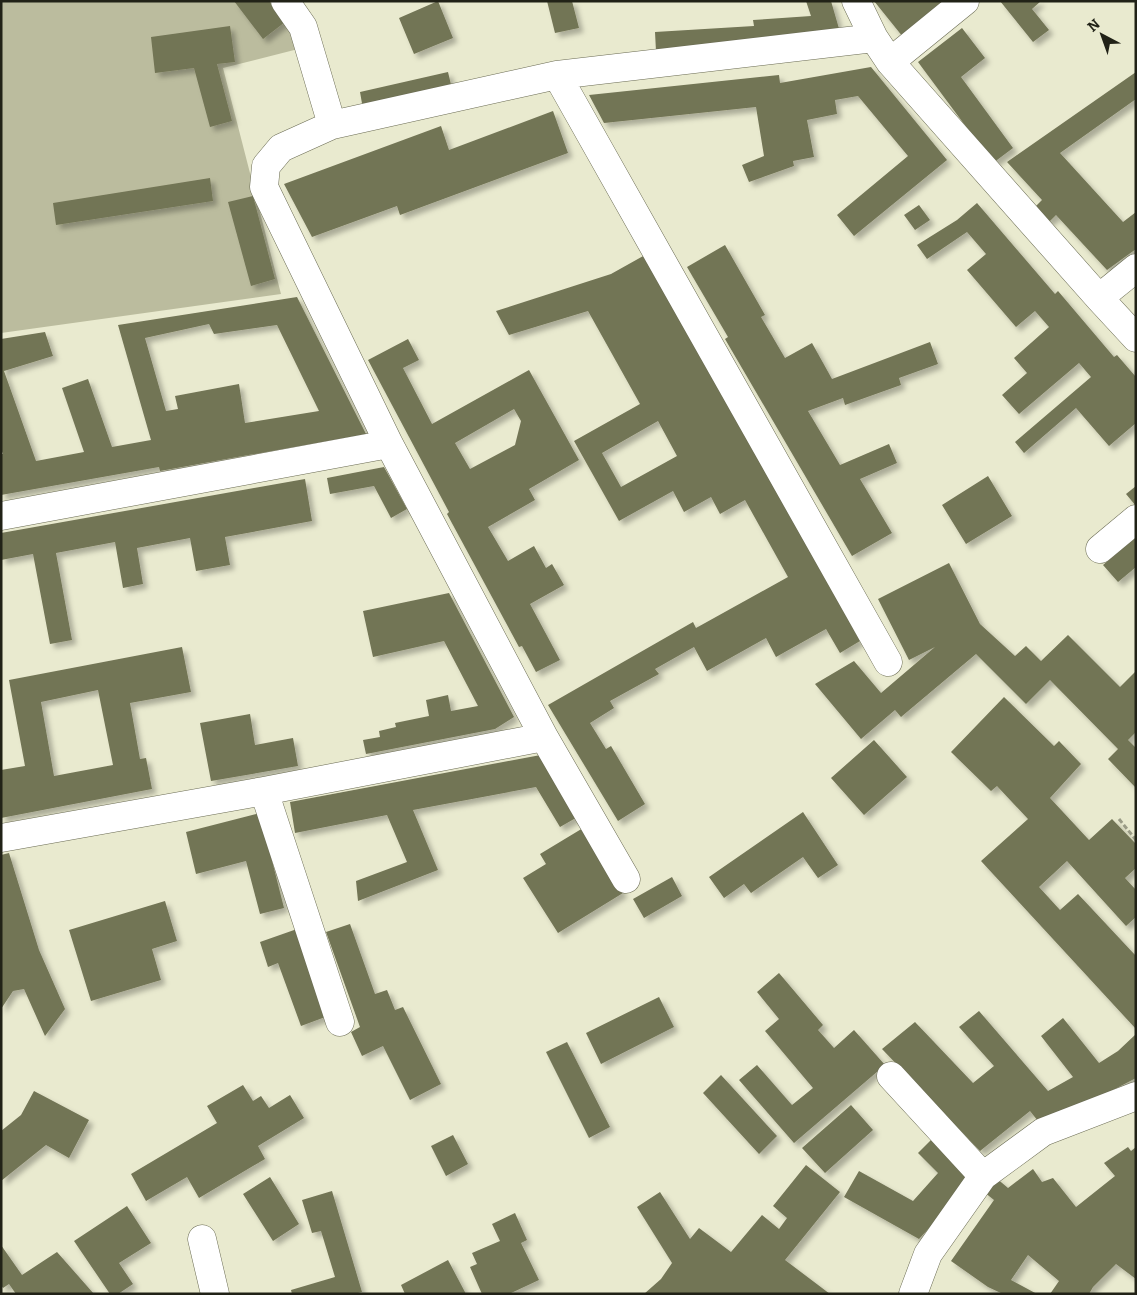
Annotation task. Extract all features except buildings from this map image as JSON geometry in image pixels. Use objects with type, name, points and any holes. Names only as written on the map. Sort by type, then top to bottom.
[{"type":"street","points":[[285,1],[303,27],[332,125]]},
{"type":"street","points":[[856,1],[874,38],[890,62],[1136,338]]},
{"type":"street","points":[[890,62],[964,1]]},
{"type":"street","points":[[626,879],[544,736],[389,444],[264,187],[266,166],[281,148],[332,125],[557,75],[874,38]]},
{"type":"street","points":[[557,75],[888,662]]},
{"type":"street","points":[[1099,298],[1136,268]]},
{"type":"street","points":[[1,516],[389,444]]},
{"type":"street","points":[[1100,549],[1136,519]]},
{"type":"street","points":[[1,838],[264,791],[544,736]]},
{"type":"street","points":[[264,791],[340,1022]]},
{"type":"street","points":[[891,1076],[983,1176]]},
{"type":"street","points":[[913,1294],[928,1254],[983,1176],[1043,1132],[1136,1096]]},
{"type":"street","points":[[202,1239],[215,1294]]},
{"type":"path","points":[[1119,819],[1136,840]]},
{"type":"green space","points":[[1,1],[271,1],[306,47],[223,68],[281,294],[1,333]]}]
